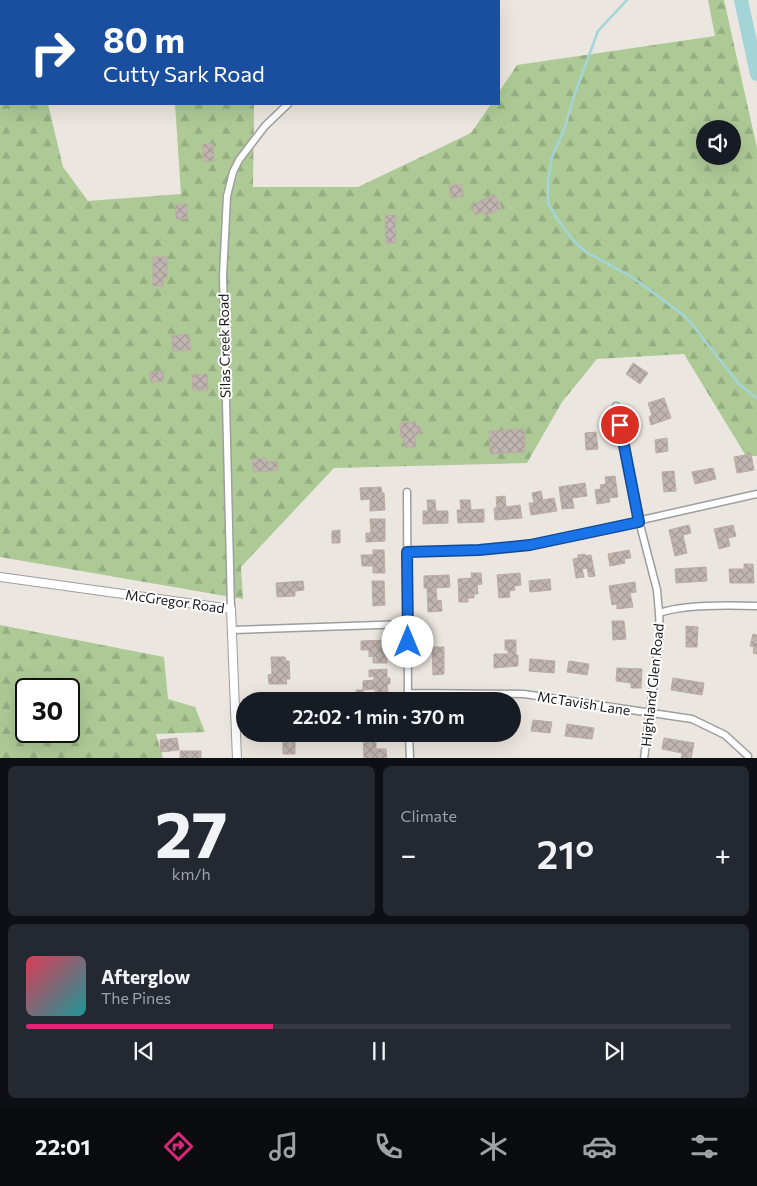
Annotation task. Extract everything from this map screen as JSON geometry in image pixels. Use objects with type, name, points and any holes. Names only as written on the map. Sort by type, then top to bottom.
[{"type":"street","name":"Silas Creek Road","points":[[231,609],[223,282],[227,196],[232,172],[239,160],[265,126],[287,105]]},
{"type":"street","name":"Highland Glen Road","points":[[616,406],[639,522],[657,590],[659,613],[660,634],[644,758]]},
{"type":"street","points":[[407,492],[408,692]]},
{"type":"street","points":[[407,552],[479,550],[530,545],[757,494]]},
{"type":"street","name":"McGregor Road","points":[[0,577],[231,609],[237,758]]},
{"type":"street","points":[[659,613],[670,609],[737,605],[757,606]]},
{"type":"street","points":[[232,630],[408,624]]},
{"type":"street","name":"McTavish Lane","points":[[521,694],[692,719],[725,735],[748,756]]},
{"type":"street","points":[[409,742],[410,758]]},
{"type":"green space","points":[[708,0],[724,0],[757,148],[757,456],[746,456],[684,354],[597,359],[562,402],[527,463],[334,468],[241,567],[243,599],[0,557],[0,105],[48,105],[63,167],[88,201],[181,194],[175,105],[254,105],[253,187],[358,187],[471,133],[490,105],[500,105],[500,90],[517,65],[715,36]]},
{"type":"green space","points":[[0,625],[164,657],[168,699],[195,707],[205,732],[156,734],[163,758],[0,758]]},
{"type":"building","points":[[203,144],[213,144],[214,161],[203,161]]},
{"type":"building","points":[[461,184],[463,196],[451,198],[449,186]]},
{"type":"building","points":[[494,194],[502,208],[486,216],[483,211],[475,215],[471,206]]},
{"type":"building","points":[[187,204],[187,219],[176,219],[175,205]]},
{"type":"building","points":[[395,215],[396,243],[386,243],[385,216]]},
{"type":"building","points":[[153,257],[167,257],[167,278],[163,278],[163,286],[153,286]]},
{"type":"building","points":[[189,334],[191,350],[173,351],[172,336]]},
{"type":"building","points":[[633,363],[648,373],[640,384],[626,374]]},
{"type":"building","points":[[163,371],[164,381],[151,382],[150,372]]},
{"type":"building","points":[[207,374],[208,390],[193,390],[192,375]]},
{"type":"building","points":[[664,398],[671,418],[651,425],[649,417],[652,415],[648,403]]},
{"type":"building","points":[[416,422],[416,426],[420,426],[420,434],[415,434],[416,447],[405,447],[404,438],[401,438],[400,423]]},
{"type":"building","points":[[524,429],[525,452],[490,454],[489,431]]},
{"type":"building","points":[[596,432],[598,449],[586,450],[585,433]]},
{"type":"building","points":[[667,438],[668,451],[656,453],[655,440]]},
{"type":"building","points":[[751,454],[754,470],[737,473],[734,457]]},
{"type":"building","points":[[266,458],[266,462],[277,461],[278,470],[254,472],[252,459]]},
{"type":"building","points":[[713,468],[716,479],[695,484],[692,472]]},
{"type":"building","points":[[674,471],[676,491],[664,492],[662,472]]},
{"type":"building","points":[[615,476],[618,497],[609,498],[610,502],[597,504],[595,490],[601,489],[600,485],[606,484],[605,477]]},
{"type":"building","points":[[585,483],[587,496],[572,498],[574,508],[562,509],[559,487]]},
{"type":"building","points":[[381,487],[382,493],[384,493],[385,510],[370,511],[370,499],[361,500],[360,488]]},
{"type":"building","points":[[541,491],[543,500],[554,498],[557,511],[531,515],[529,503],[534,503],[532,493]]},
{"type":"building","points":[[505,496],[506,507],[520,505],[522,518],[495,520],[494,508],[497,508],[496,497]]},
{"type":"building","points":[[427,500],[435,500],[436,511],[448,511],[448,523],[423,524],[423,511],[428,511]]},
{"type":"building","points":[[460,500],[470,500],[471,510],[484,509],[484,522],[458,523],[457,510],[461,510]]},
{"type":"building","points":[[370,519],[385,519],[385,541],[366,542],[366,533],[371,533]]},
{"type":"building","points":[[689,525],[691,533],[683,535],[687,553],[675,556],[669,530]]},
{"type":"building","points":[[733,525],[736,536],[728,538],[730,546],[719,549],[714,529]]},
{"type":"building","points":[[340,530],[340,543],[332,543],[332,531]]},
{"type":"building","points":[[373,550],[384,550],[385,573],[373,573],[373,566],[362,566],[361,555],[373,555]]},
{"type":"building","points":[[629,550],[631,558],[624,559],[625,563],[610,566],[608,554]]},
{"type":"building","points":[[585,554],[585,556],[591,555],[595,576],[589,577],[587,568],[582,569],[584,577],[576,578],[573,559],[578,558],[578,555]]},
{"type":"building","points":[[744,564],[753,564],[754,583],[730,583],[729,569],[744,569]]},
{"type":"building","points":[[706,567],[707,581],[676,583],[675,569]]},
{"type":"building","points":[[471,573],[481,573],[482,584],[477,585],[478,594],[474,594],[474,598],[468,598],[468,602],[459,602],[458,579],[472,578]]},
{"type":"building","points":[[520,573],[521,585],[514,586],[515,590],[509,591],[510,597],[499,598],[497,575]]},
{"type":"building","points":[[449,575],[450,587],[436,588],[437,601],[441,600],[442,611],[428,612],[427,588],[424,588],[424,576]]},
{"type":"building","points":[[550,579],[551,590],[530,592],[529,581]]},
{"type":"building","points":[[303,581],[304,590],[295,591],[295,596],[277,597],[276,583]]},
{"type":"building","points":[[372,581],[384,581],[385,605],[373,606]]},
{"type":"building","points":[[635,582],[636,592],[630,593],[633,607],[617,609],[617,604],[612,605],[609,586]]},
{"type":"building","points":[[612,621],[624,621],[626,639],[613,640]]},
{"type":"building","points":[[686,626],[698,627],[697,647],[686,647]]},
{"type":"building","points":[[753,634],[757,635],[757,654],[753,653],[754,647],[750,646]]},
{"type":"building","points":[[386,640],[387,663],[373,663],[373,656],[369,657],[369,650],[361,650],[361,641]]},
{"type":"building","points":[[505,640],[516,640],[518,666],[494,668],[494,654],[508,654],[508,650],[505,650]]},
{"type":"building","points":[[432,647],[444,647],[444,674],[433,675]]},
{"type":"building","points":[[271,657],[285,657],[286,661],[289,661],[290,679],[286,679],[287,684],[269,684],[268,675],[272,674]]},
{"type":"building","points":[[530,659],[555,661],[554,673],[529,671]]},
{"type":"building","points":[[569,661],[589,664],[587,675],[567,672]]},
{"type":"building","points":[[617,668],[642,669],[641,688],[631,688],[631,683],[616,681]]},
{"type":"building","points":[[387,669],[387,678],[390,678],[390,684],[387,684],[388,692],[375,692],[375,689],[363,690],[363,681],[374,680],[374,676],[369,677],[369,670]]},
{"type":"building","points":[[673,678],[704,683],[702,695],[671,690]]},
{"type":"building","points":[[533,720],[552,722],[550,733],[531,731]]},
{"type":"building","points":[[567,724],[594,728],[592,739],[565,736]]},
{"type":"building","points":[[177,738],[179,750],[161,752],[160,740]]},
{"type":"building","points":[[664,738],[694,743],[691,758],[681,758],[682,753],[662,749]]},
{"type":"building","points":[[283,742],[295,742],[295,754],[283,754]]},
{"type":"building","points":[[363,742],[376,742],[376,749],[386,749],[387,758],[364,758]]},
{"type":"building","points":[[180,751],[201,751],[201,758],[180,758]]},
{"type":"waterway","points":[[627,0],[598,31],[574,96],[565,127],[552,157],[548,181],[548,203],[572,239],[586,252],[632,277],[686,317],[739,384],[757,398]]},
{"type":"waterway","points":[[741,0],[757,74]]},
{"type":"route","points":[[408,642],[407,552],[479,550],[530,545],[639,522],[620,425]]}]
